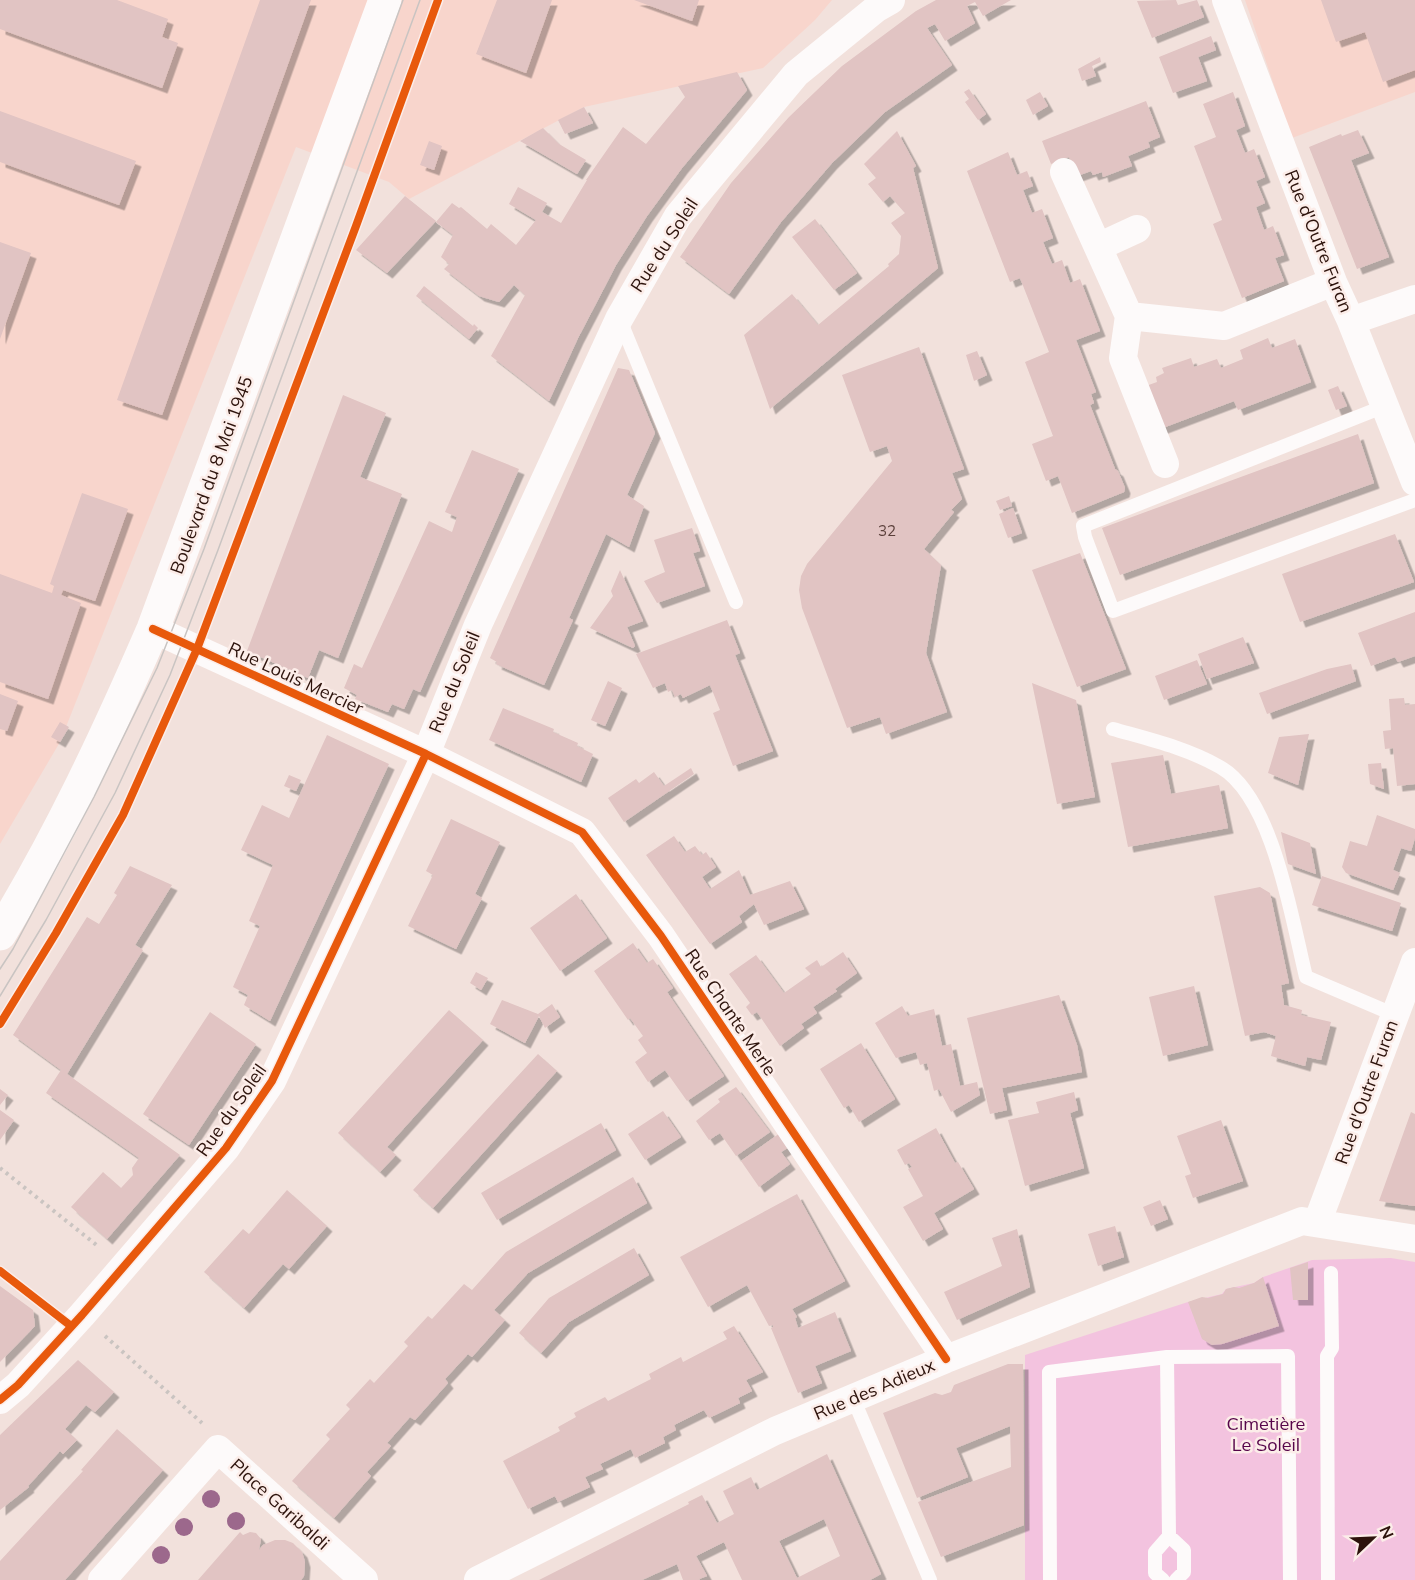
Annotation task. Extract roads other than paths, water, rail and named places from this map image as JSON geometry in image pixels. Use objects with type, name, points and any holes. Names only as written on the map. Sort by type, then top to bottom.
[{"type":"main road","name":"Boulevard du 8 Mai 1945","points":[[0,934],[58,833],[118,710],[153,629],[385,0]]},
{"type":"street","name":"Rue du Soleil","points":[[0,1400],[18,1385],[226,1148],[272,1081],[426,754],[478,624],[619,318],[678,216],[796,74],[877,8],[891,0]]},
{"type":"street","name":"Rue d'Outre Furan","points":[[1226,0],[1334,282],[1415,482]]},
{"type":"street","points":[[1064,172],[1129,316],[1123,358],[1165,464]]},
{"type":"street","points":[[1098,247],[1137,229]]},
{"type":"street","points":[[1129,316],[1224,326],[1334,282]]},
{"type":"street","points":[[1351,321],[1415,299]]},
{"type":"street","name":"Rue Louis Mercier","points":[[153,629],[426,754]]},
{"type":"street","name":"Rue Chante Merle","points":[[426,754],[582,832],[661,936],[946,1359]]},
{"type":"street","name":"Rue d'Outre Furan","points":[[1317,1223],[1415,962]]},
{"type":"street","name":"Rue des Adieux","points":[[477,1580],[775,1431],[946,1359],[1302,1221],[1415,1239]]},
{"type":"street","name":"Place Garibaldi","points":[[102,1580],[218,1449],[364,1580]]},
{"type":"lane","points":[[619,318],[736,602]]},
{"type":"lane","points":[[1385,406],[1083,526],[1085,537],[1113,611],[1415,500]]},
{"type":"lane","points":[[1113,729],[1168,744],[1221,767],[1245,788],[1265,826],[1286,893],[1306,977],[1395,1014]]},
{"type":"lane","points":[[1328,1580],[1326,1356],[1332,1348],[1331,1273]]},
{"type":"lane","points":[[1050,1580],[1049,1372],[1167,1358],[1288,1356],[1290,1580]]},
{"type":"lane","points":[[1163,1580],[1155,1573],[1155,1552],[1169,1536],[1167,1358]]},
{"type":"lane","points":[[853,1398],[930,1580]]},
{"type":"lane","points":[[1169,1536],[1184,1550],[1184,1572],[1176,1580]]},
{"type":"tram line","points":[[0,969],[13,949],[94,797],[157,668],[204,549],[403,0]]},
{"type":"tram line","points":[[0,996],[46,920],[115,793],[170,675],[420,0]]},
{"type":"park label","name":"Cimetière Le Soleil","points":[[1266,1433]]}]
